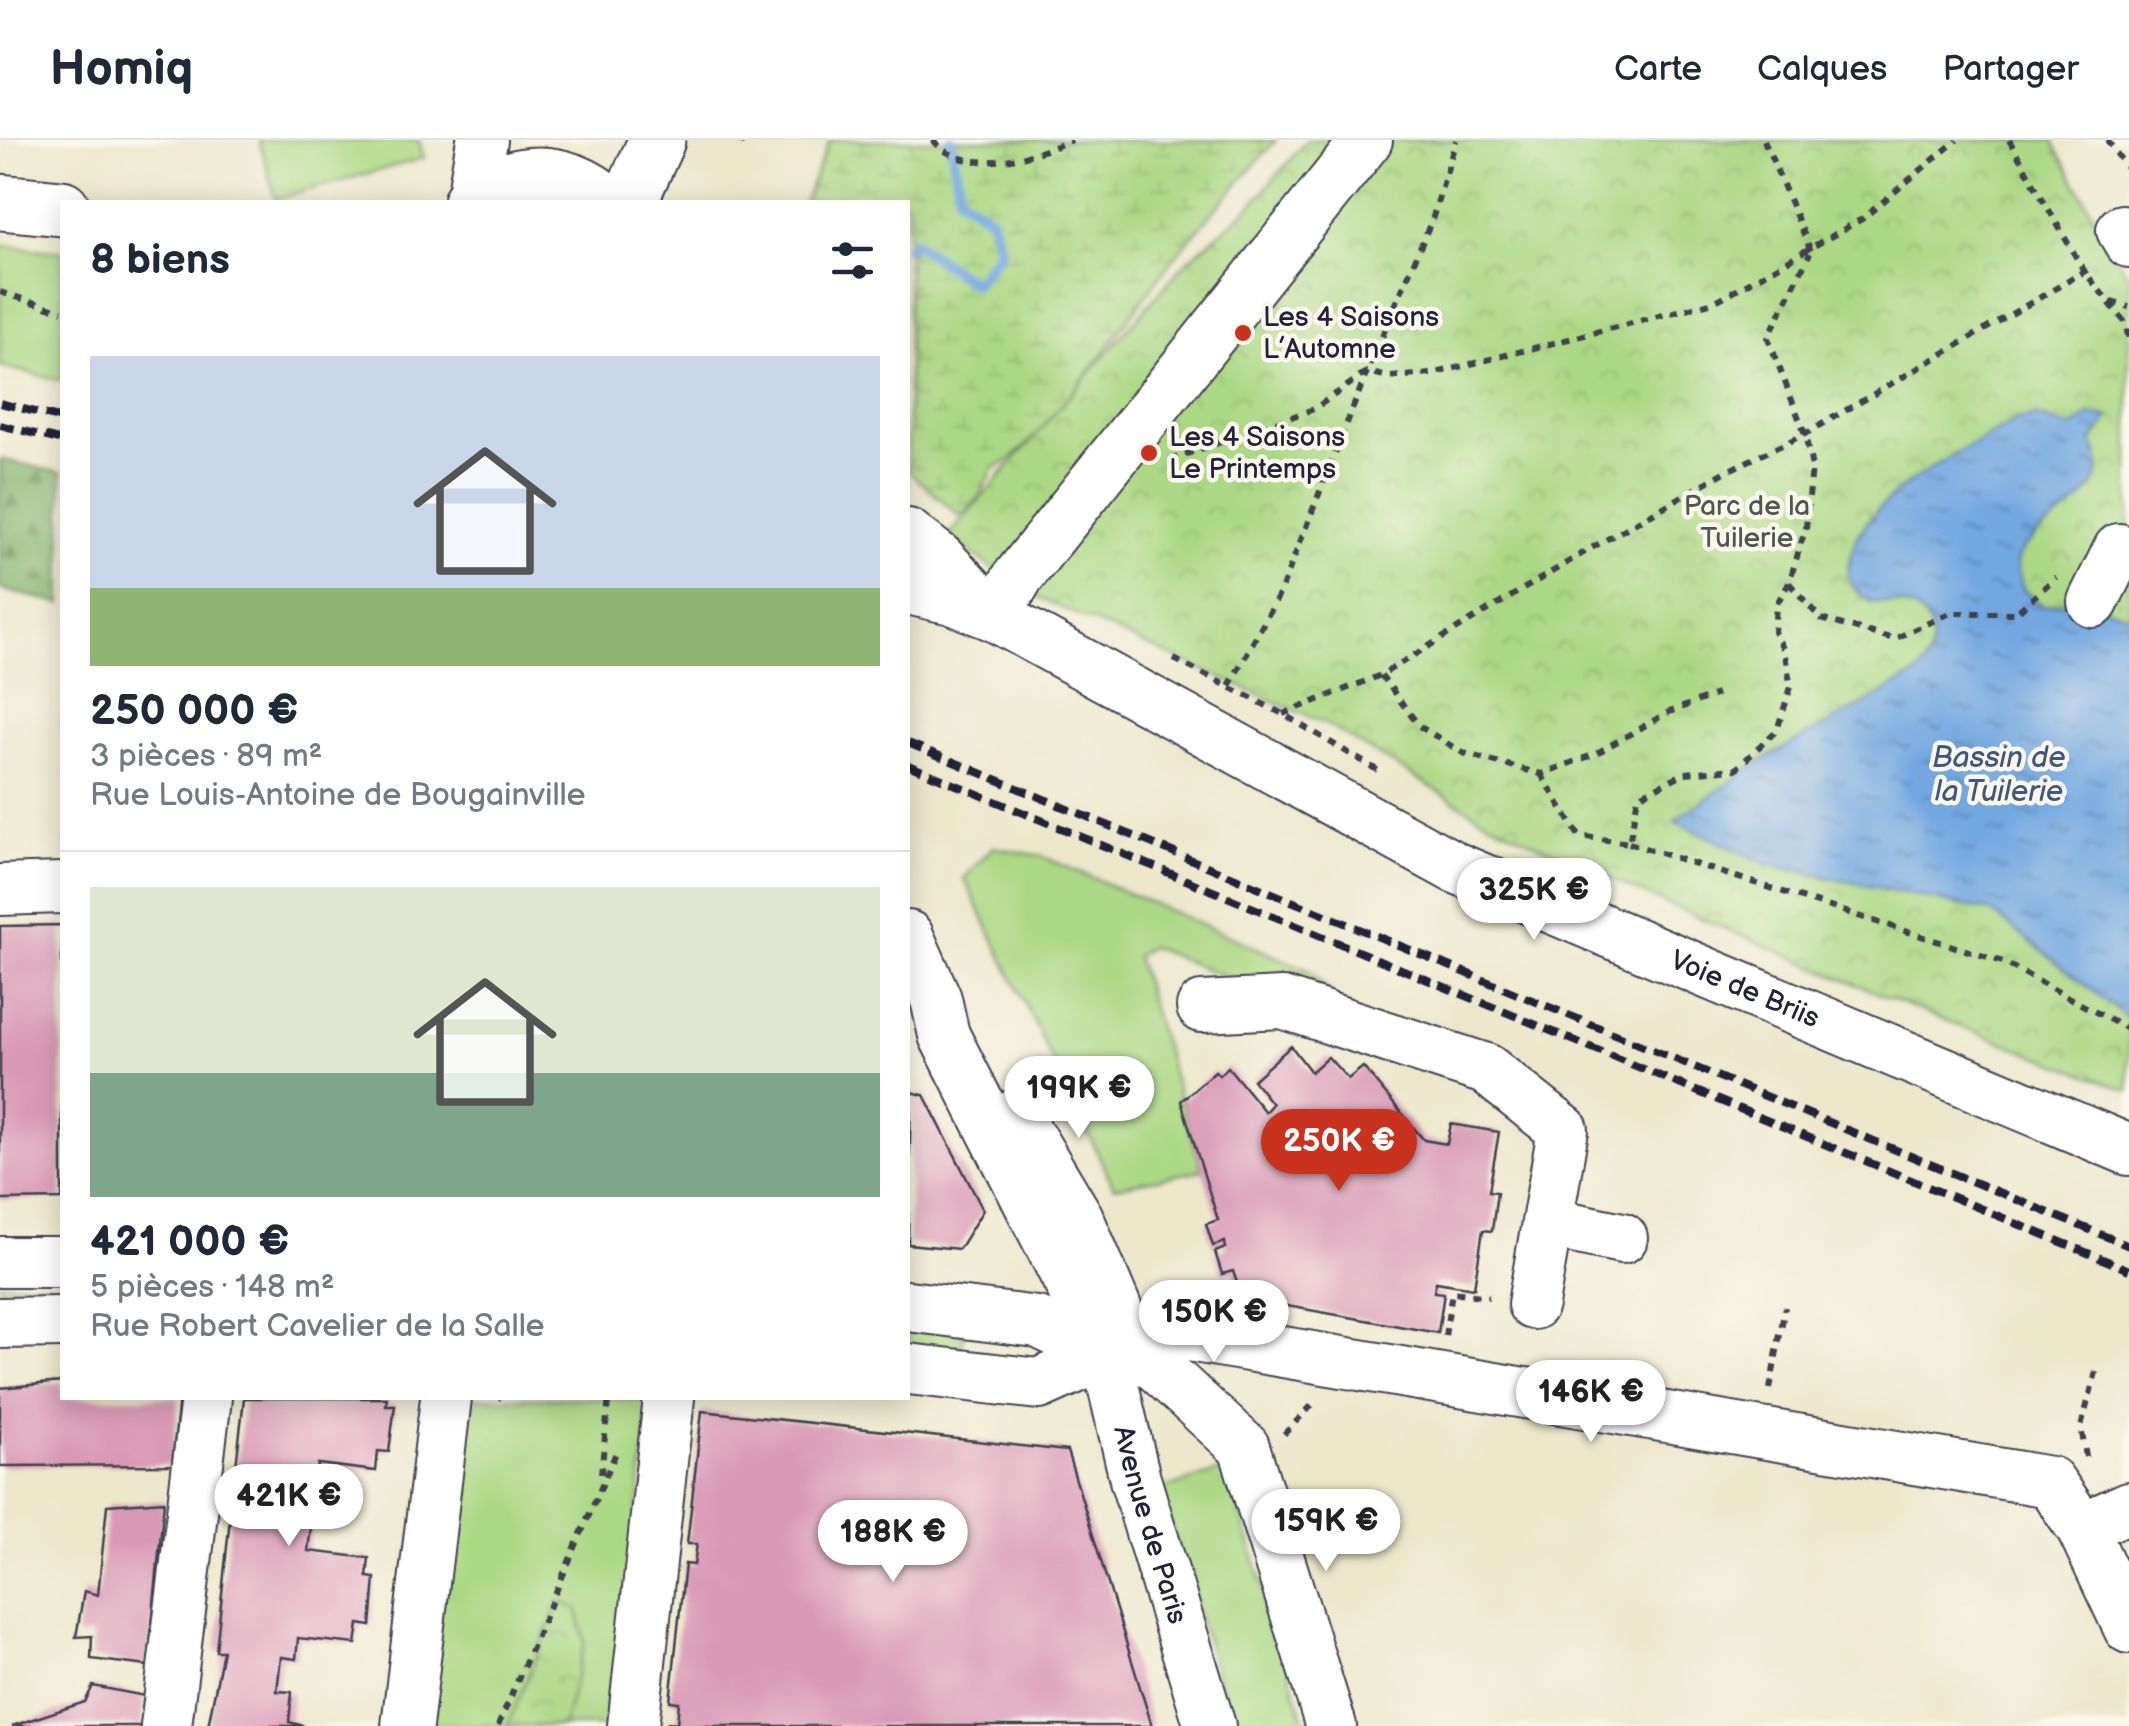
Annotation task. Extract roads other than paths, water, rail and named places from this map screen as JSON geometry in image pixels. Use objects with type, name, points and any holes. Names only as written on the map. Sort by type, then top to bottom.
[{"type":"main road","points":[[630,200],[657,140]]},
{"type":"main road","points":[[472,200],[498,182],[528,174],[561,152],[583,184],[603,200]]},
{"type":"main road","points":[[0,202],[60,208]]},
{"type":"street","points":[[471,200],[482,140]]},
{"type":"street","points":[[995,616],[1018,577],[1367,140]]},
{"type":"street","name":"Voie de Briis","points":[[910,536],[939,558],[995,616]]},
{"type":"street","points":[[2093,602],[2118,549]]},
{"type":"street","name":"Voie de Briis","points":[[910,590],[952,599],[995,616],[1454,867],[2129,1150]]},
{"type":"street","points":[[0,890],[60,888]]},
{"type":"street","name":"Avenue de Paris","points":[[910,941],[936,1000],[944,1035],[1118,1349],[1135,1479],[1210,1726]]},
{"type":"street","points":[[1202,1006],[1282,1002],[1486,1069],[1564,1130],[1533,1304]]},
{"type":"street","points":[[1549,1222],[1622,1238]]},
{"type":"street","points":[[0,1262],[60,1262]]},
{"type":"street","points":[[910,1306],[1037,1322],[1118,1349]]},
{"type":"street","points":[[0,1323],[60,1322]]},
{"type":"street","points":[[910,1368],[1039,1384],[1118,1349],[1171,1333],[2050,1482],[2082,1528],[2117,1567],[2129,1628]]},
{"type":"street","name":"Avenue de Paris","points":[[1118,1349],[1244,1446],[1331,1726]]},
{"type":"street","points":[[166,1726],[206,1400]]},
{"type":"street","points":[[406,1726],[446,1400]]},
{"type":"street","points":[[633,1726],[669,1400]]},
{"type":"street","points":[[2082,1528],[2129,1507]]},
{"type":"water","name":"Bassin de la Tuilerie","points":[[2090,414],[2110,417],[2092,442],[2099,462],[2097,478],[2087,493],[2026,546],[2016,562],[2023,589],[2043,606],[2079,600],[2129,615],[2129,1019],[1992,912],[1769,865],[1674,821],[1759,762],[1917,674],[1924,665],[1931,635],[1923,616],[1903,605],[1867,599],[1848,579],[1852,551],[1865,525],[1884,503],[1936,465],[2017,420],[2035,416],[2072,428]]},
{"type":"waterway","points":[[910,246],[914,242],[974,284],[1000,251],[991,218],[960,197],[951,140]]},
{"type":"railway","points":[[0,403],[60,418]]},
{"type":"railway","points":[[0,425],[60,440]]},
{"type":"railway","points":[[910,744],[2129,1246]]},
{"type":"railway","points":[[910,766],[2129,1270]]},
{"type":"place","name":"Les 4 Saisons L’Automne","points":[[1243,333]]},
{"type":"place","name":"Les 4 Saisons Le Printemps","points":[[1149,453]]},
{"type":"park label","name":"Parc de la Tuilerie","points":[[1747,522]]}]
